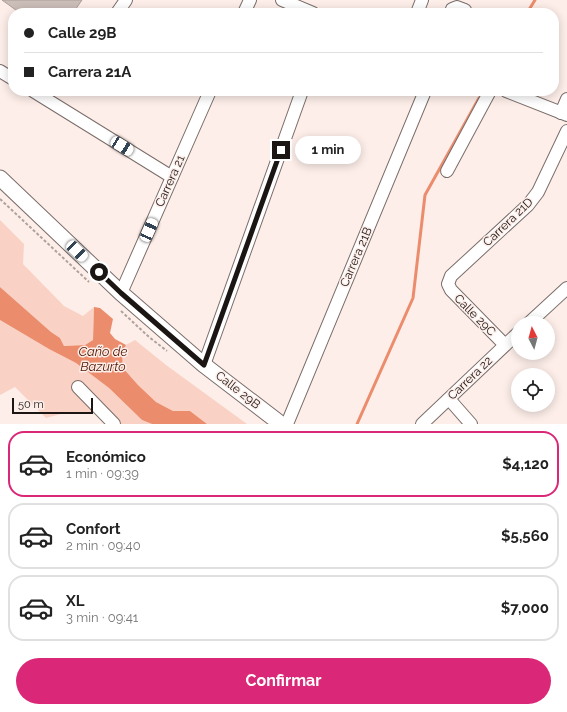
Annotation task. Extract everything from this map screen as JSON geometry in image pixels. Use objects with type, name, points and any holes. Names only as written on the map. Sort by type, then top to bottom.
[{"type":"main road","name":"Calle 29B","points":[[0,178],[121,293],[204,365],[281,424]]},
{"type":"street","points":[[282,0],[301,8]]},
{"type":"street","points":[[41,96],[172,177]]},
{"type":"street","name":"Carrera 21","points":[[121,293],[208,96]]},
{"type":"street","points":[[204,365],[300,96]]},
{"type":"street","name":"Carrera 21B","points":[[287,424],[423,96]]},
{"type":"street","points":[[447,171],[487,96]]},
{"type":"street","points":[[519,96],[564,114],[567,99]]},
{"type":"street","name":"Carrera 21D","points":[[448,284],[451,276],[528,205],[538,192],[567,131]]},
{"type":"street","name":"Calle 29C","points":[[448,284],[451,290],[505,344]]},
{"type":"street","points":[[537,316],[567,288]]},
{"type":"street","name":"Carrera 22","points":[[422,424],[511,339]]},
{"type":"street","points":[[78,387],[114,424]]},
{"type":"street","points":[[449,399],[471,424]]},
{"type":"shaded area","points":[[0,220],[24,244],[23,264],[64,306],[83,316],[94,307],[93,340],[85,345],[64,346],[60,338],[51,332],[0,287]]},
{"type":"shaded area","points":[[0,320],[76,363],[109,388],[142,420],[152,424],[112,424],[96,412],[68,412],[46,418],[15,387],[0,395]]},
{"type":"shaded area","points":[[135,340],[166,365],[247,424],[207,424],[190,411],[173,411],[156,402],[123,368],[122,354],[126,345]]},
{"type":"water","name":"Caño de Bazurto","points":[[0,287],[51,332],[60,338],[64,346],[85,345],[93,340],[94,307],[100,308],[113,319],[110,333],[115,339],[126,345],[122,354],[123,368],[138,385],[156,402],[173,411],[190,411],[207,424],[152,424],[142,420],[109,388],[76,363],[0,320]]},
{"type":"building","points":[[2,0],[82,0],[76,8],[13,8]]},
{"type":"waterway","points":[[530,8],[535,0]]},
{"type":"waterway","points":[[357,424],[413,298],[425,195],[479,98]]},
{"type":"route","points":[[99,272],[204,365],[281,150]]}]
